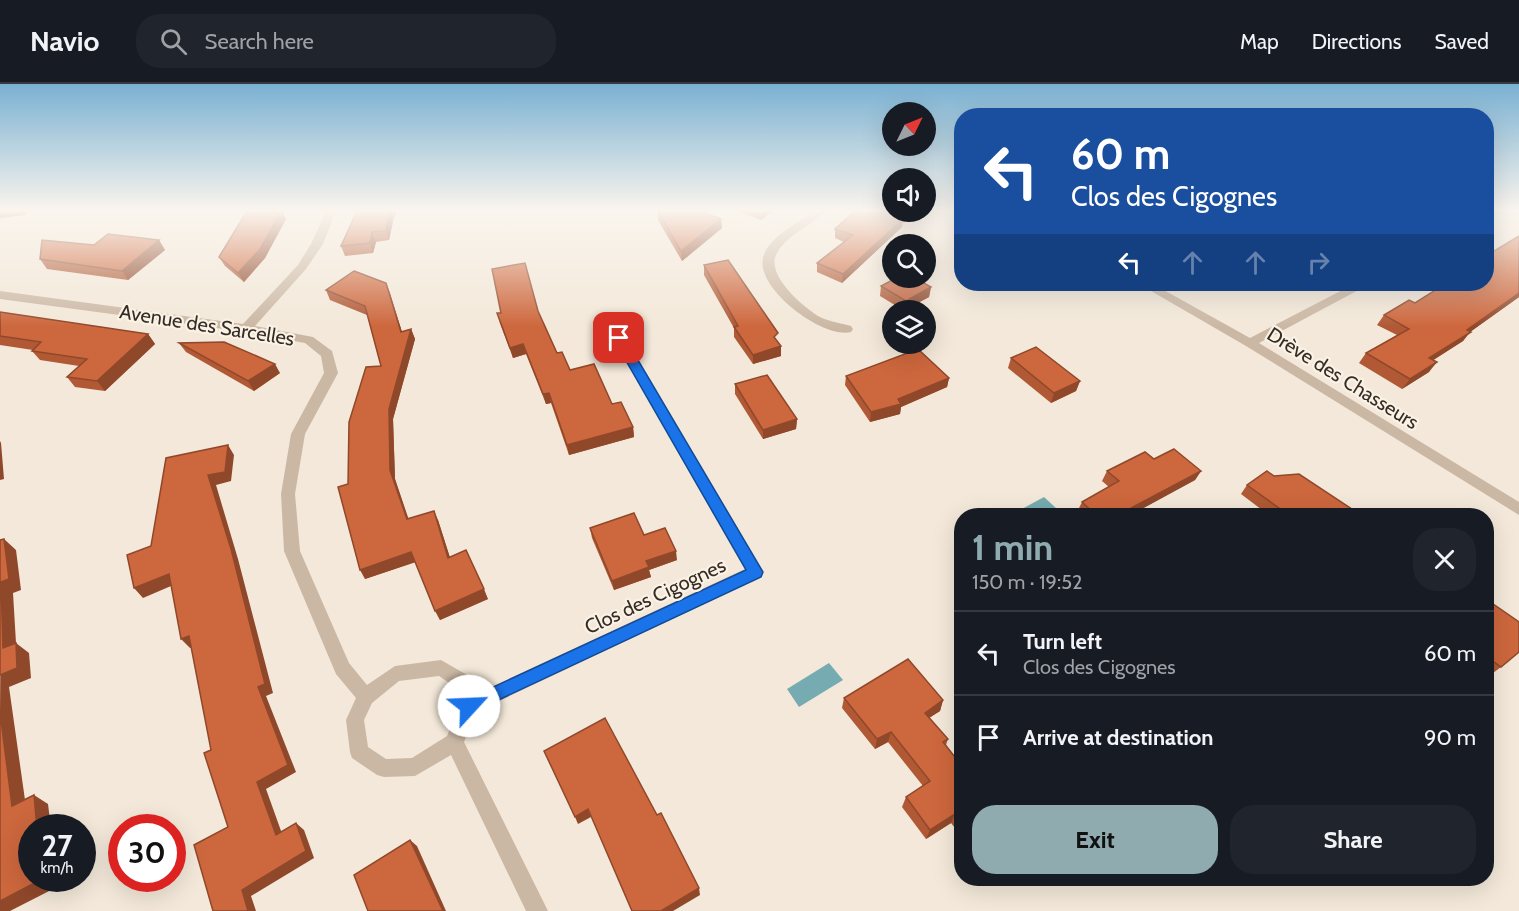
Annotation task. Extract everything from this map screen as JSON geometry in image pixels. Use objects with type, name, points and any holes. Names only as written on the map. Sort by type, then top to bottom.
[{"type":"street","points":[[246,328],[302,267],[313,250]]},
{"type":"street","points":[[775,250],[769,258],[770,272],[778,286],[816,319],[847,329]]},
{"type":"street","name":"Drève des Chasseurs","points":[[1157,291],[1250,343],[1519,509]]},
{"type":"street","points":[[1250,343],[1349,291]]},
{"type":"street","name":"Avenue des Sarcelles","points":[[0,295],[246,328],[309,340],[327,354],[331,373],[298,434],[288,494],[292,551],[342,668],[366,697]]},
{"type":"street","name":"Clos des Cigognes","points":[[469,706],[755,572],[608,319]]},
{"type":"street","points":[[441,668],[462,681],[469,706],[454,742],[416,767],[384,768],[359,752],[355,720],[366,697],[395,674],[441,668]]},
{"type":"street","points":[[454,742],[537,911]]},
{"type":"water","points":[[1044,497],[1056,508],[1024,508]]},
{"type":"water","points":[[829,663],[843,680],[799,707],[787,689]]},
{"type":"building","points":[[41,250],[148,250],[122,271],[40,259]]},
{"type":"building","points":[[224,250],[259,250],[238,273],[219,257]]},
{"type":"building","points":[[834,250],[870,250],[843,274],[817,263]]},
{"type":"building","points":[[1519,250],[1519,293],[1467,330],[1471,332],[1429,358],[1437,362],[1410,379],[1366,353],[1409,329],[1384,315],[1409,300],[1415,303],[1434,291],[1494,291],[1494,251]]},
{"type":"building","points":[[728,260],[778,333],[774,337],[781,346],[753,355],[734,327],[738,326],[704,265]]},
{"type":"building","points":[[525,263],[538,311],[557,353],[562,352],[570,370],[594,364],[612,404],[621,402],[633,427],[567,445],[549,393],[543,394],[523,344],[510,348],[497,313],[501,313],[492,269]]},
{"type":"building","points":[[354,271],[386,283],[401,332],[411,329],[389,409],[390,470],[407,519],[434,511],[448,558],[466,550],[484,589],[435,611],[411,552],[360,570],[338,487],[348,484],[349,422],[366,367],[381,366],[365,306],[326,290]]},
{"type":"building","points":[[884,288],[929,288],[908,300]]},
{"type":"building","points":[[0,312],[148,334],[97,381],[67,377],[87,359],[32,351],[41,342],[0,336]]},
{"type":"building","points":[[224,342],[275,364],[248,381],[179,343]]},
{"type":"building","points":[[1036,347],[1080,381],[1054,393],[1011,358]]},
{"type":"building","points":[[905,354],[923,354],[949,378],[898,399],[901,404],[871,412],[846,376]]},
{"type":"building","points":[[767,375],[797,419],[763,430],[735,384]]},
{"type":"building","points":[[228,445],[225,472],[208,475],[231,549],[265,684],[258,687],[288,765],[257,782],[276,835],[296,823],[306,851],[242,890],[248,911],[213,911],[194,845],[228,827],[204,753],[211,750],[189,636],[181,639],[169,574],[134,588],[127,555],[151,546],[166,458]]},
{"type":"building","points":[[1174,449],[1201,471],[1131,508],[1088,508],[1082,502],[1119,481],[1107,471],[1145,452],[1154,459]]},
{"type":"building","points":[[1267,471],[1274,476],[1299,474],[1350,508],[1279,508],[1247,485]]},
{"type":"building","points":[[634,513],[644,535],[665,528],[676,551],[646,561],[649,567],[612,581],[590,528]]},
{"type":"building","points":[[4,539],[9,579],[1,582],[3,648],[16,643],[17,668],[0,675],[0,540]]},
{"type":"building","points":[[1494,605],[1519,622],[1519,652],[1501,667],[1494,662]]},
{"type":"building","points":[[908,659],[943,700],[925,713],[948,739],[943,742],[954,756],[954,815],[930,830],[906,797],[930,781],[891,732],[877,739],[844,698]]},
{"type":"building","points":[[0,712],[12,806],[34,795],[36,814],[18,814],[18,892],[0,901]]},
{"type":"building","points":[[605,718],[657,815],[661,813],[699,888],[661,911],[632,911],[588,809],[575,817],[544,751]]},
{"type":"building","points":[[410,840],[443,911],[368,911],[354,875]]},
{"type":"route","points":[[469,706],[755,572],[619,338]]}]
